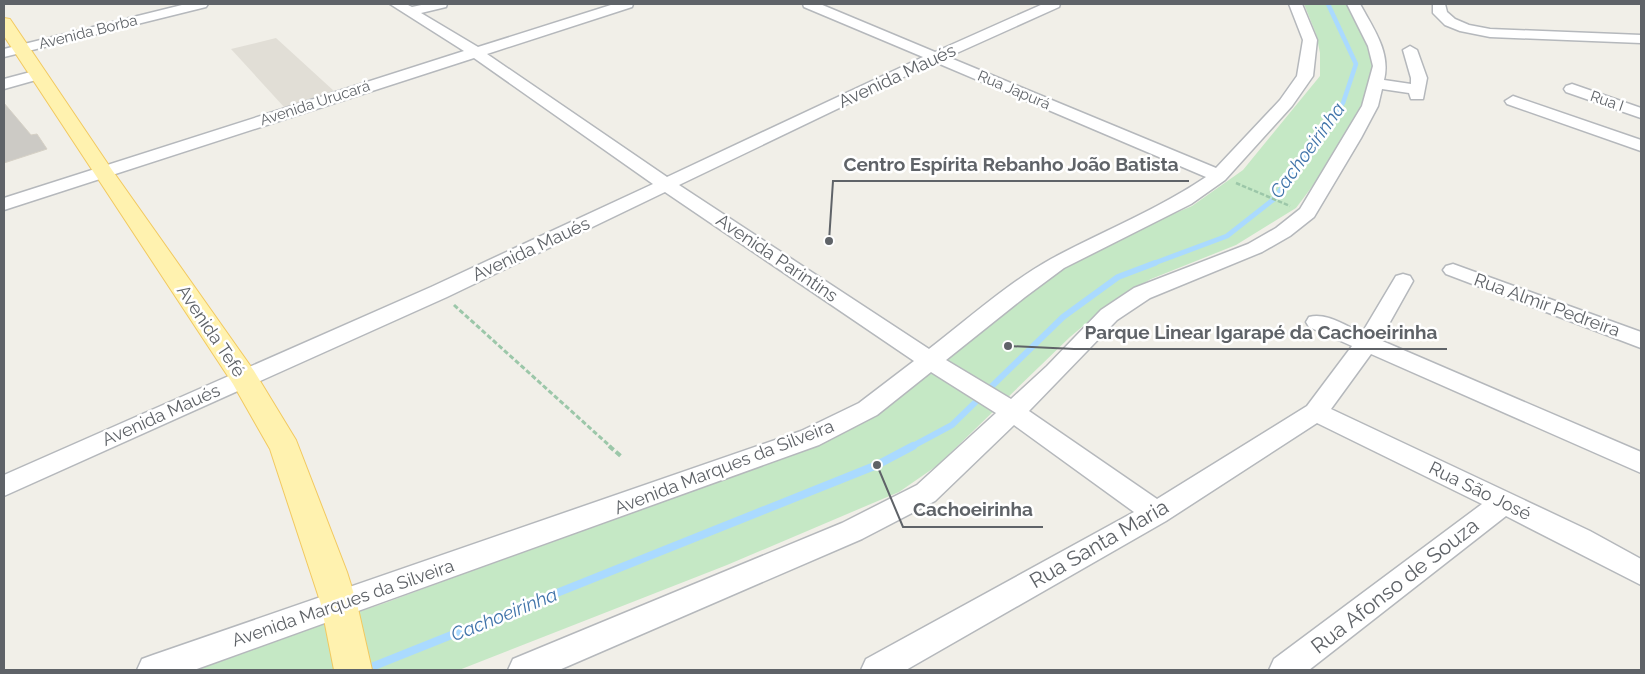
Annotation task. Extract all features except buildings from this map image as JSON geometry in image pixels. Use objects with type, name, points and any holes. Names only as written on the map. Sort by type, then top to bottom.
[{"type":"main road","name":"Avenida Tefé","points":[[4,23],[11,49],[38,75],[244,378],[285,448],[340,608],[353,670]]},
{"type":"street","name":"Avenida Borba","points":[[11,49],[187,4]]},
{"type":"street","name":"Avenida Borba","points":[[11,49],[201,4]]},
{"type":"street","points":[[403,8],[441,4]]},
{"type":"street","name":"Avenida Urucará","points":[[4,204],[474,51],[627,4]]},
{"type":"street","name":"Rua Japurá","points":[[809,4],[1228,180]]},
{"type":"street","name":"Avenida Maués","points":[[4,486],[439,292],[935,57],[1054,4]]},
{"type":"street","name":"Avenida Marques da Silveira","points":[[153,670],[340,608],[810,438],[868,409],[936,364],[1056,264],[1228,180],[1305,76],[1310,40],[1296,4]]},
{"type":"street","points":[[524,670],[852,531],[926,493],[1007,408],[1055,372],[1109,314],[1142,293],[1255,248],[1283,232],[1307,212],[1353,138],[1370,106],[1380,66],[1375,46],[1354,4]]},
{"type":"street","points":[[1438,4],[1440,13],[1450,22],[1465,28],[1490,33],[1638,37]]},
{"type":"street","name":"Avenida Parintins","points":[[403,8],[474,51],[667,184],[936,364],[1007,408],[1156,513]]},
{"type":"street","points":[[1375,83],[1417,93],[1419,78],[1410,50]]},
{"type":"street","points":[[4,84],[38,75]]},
{"type":"street","name":"Rua I","points":[[1572,89],[1641,113]]},
{"type":"street","points":[[1513,101],[1641,146]]},
{"type":"street","name":"Rua Almir Pedreira","points":[[1453,270],[1641,340]]},
{"type":"street","points":[[1316,412],[1366,344],[1403,281]]},
{"type":"street","points":[[1317,322],[1641,463]]},
{"type":"street","name":"Rua São José","points":[[1316,412],[1580,539],[1641,574]]},
{"type":"street","name":"Rua Santa Maria","points":[[878,670],[1156,513],[1316,412]]},
{"type":"street","name":"Rua Afonso de Souza","points":[[1285,670],[1504,502]]},
{"type":"path","points":[[1228,180],[1290,206]]},
{"type":"path","points":[[439,292],[622,457]]},
{"type":"shaded area","points":[[276,38],[334,91],[284,107],[231,49]]},
{"type":"green space","points":[[1304,4],[1351,4],[1362,26],[1376,65],[1359,111],[1326,168],[1296,208],[1236,245],[1151,279],[1114,300],[1070,337],[938,465],[899,492],[727,565],[459,670],[184,670],[385,603],[789,453],[1024,292],[1110,241],[1192,206],[1243,170],[1320,76],[1320,53],[1316,34]]},
{"type":"waterway","name":"Cachoeirinha","points":[[1328,4],[1356,64],[1343,103],[1332,118]]},
{"type":"waterway","name":"Cachoeirinha","points":[[1152,264],[1227,236],[1274,199],[1333,117]]},
{"type":"waterway","name":"Cachoeirinha","points":[[911,447],[952,425],[1063,317],[1118,277],[1155,263]]},
{"type":"waterway","name":"Cachoeirinha","points":[[364,670],[877,465],[913,446]]},
{"type":"place","name":"Centro Espírita Rebanho João Batista","points":[[829,241]]},
{"type":"place","name":"Parque Linear Igarapé da Cachoeirinha","points":[[1008,346]]},
{"type":"place","name":"Cachoeirinha","points":[[877,465]]}]
